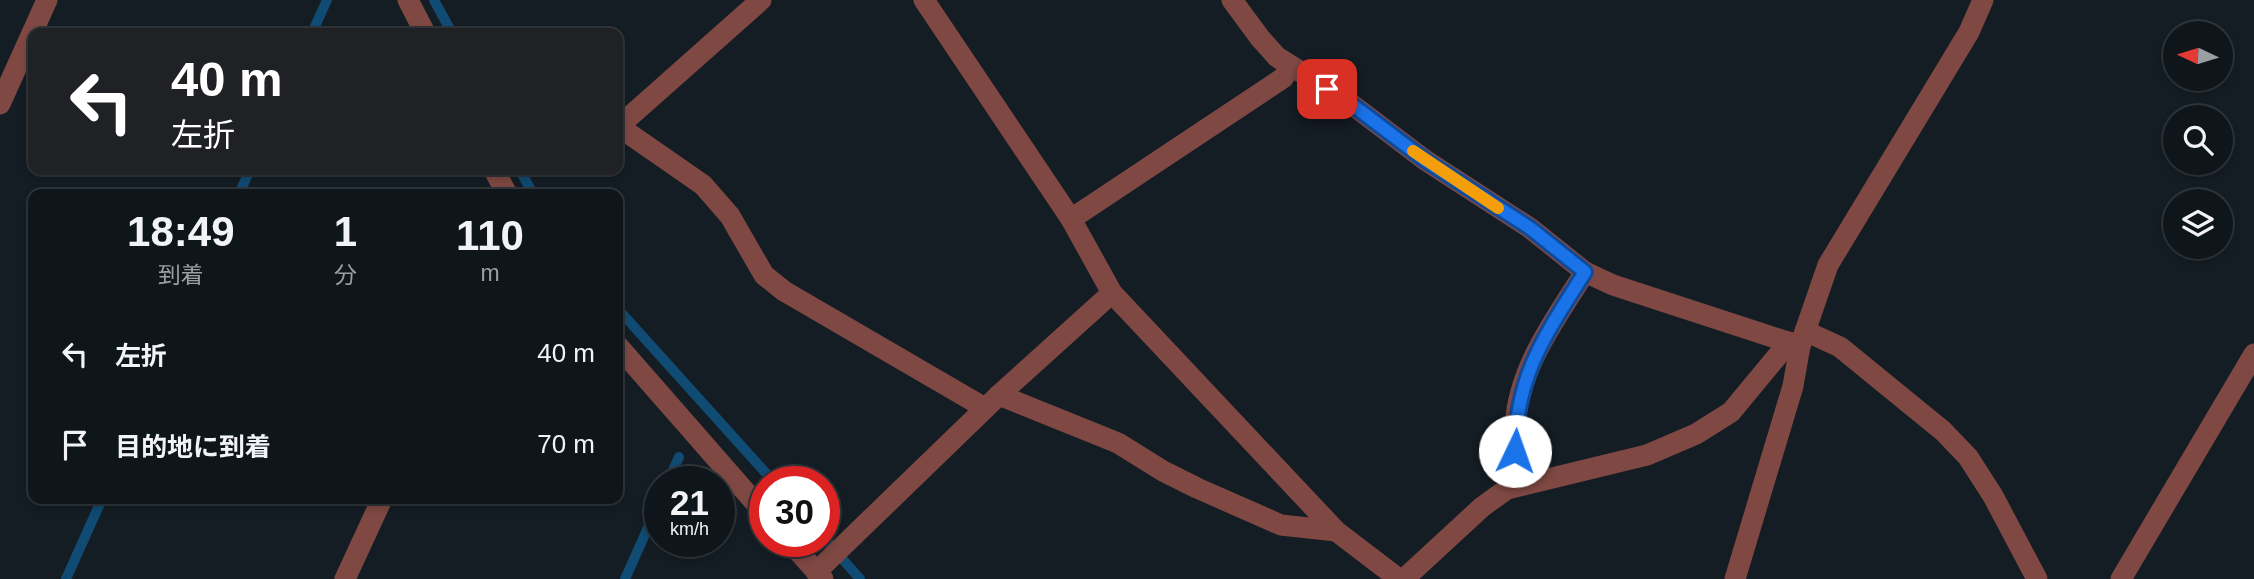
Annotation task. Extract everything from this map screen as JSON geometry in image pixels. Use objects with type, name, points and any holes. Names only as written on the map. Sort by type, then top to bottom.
[{"type":"street","points":[[34,28],[47,0]]},
{"type":"street","points":[[408,0],[422,28]]},
{"type":"street","points":[[623,122],[761,0]]},
{"type":"street","points":[[924,0],[1071,219],[1112,293],[1336,531],[1402,579],[1482,507],[1507,489],[1647,455],[1696,433],[1731,412],[1798,340]]},
{"type":"street","points":[[1232,0],[1277,57],[1346,100],[1425,160],[1530,228],[1585,272],[1612,285],[1798,340],[1840,347],[1943,431],[1968,457],[1993,496],[2037,579]]},
{"type":"street","points":[[1735,579],[1793,386],[1798,340],[1828,265],[1969,32],[1983,0]]},
{"type":"street","points":[[0,104],[28,42]]},
{"type":"street","points":[[1071,219],[1283,78],[1291,67]]},
{"type":"street","points":[[623,129],[703,185],[730,216],[764,275],[785,291],[992,402],[1118,443],[1185,482],[1281,524],[1336,531]]},
{"type":"street","points":[[1518,486],[1515,425],[1528,368],[1543,338],[1585,272]]},
{"type":"street","points":[[803,557],[819,575],[992,402],[1112,293]]},
{"type":"street","points":[[623,352],[749,496]]},
{"type":"street","points":[[2121,579],[2254,354]]},
{"type":"street","points":[[345,579],[380,504]]},
{"type":"waterway","points":[[314,28],[327,0]]},
{"type":"waterway","points":[[434,0],[449,28]]},
{"type":"waterway","points":[[241,189],[248,175]]},
{"type":"waterway","points":[[523,175],[530,189]]},
{"type":"waterway","points":[[623,315],[759,466]]},
{"type":"waterway","points":[[675,466],[679,457]]},
{"type":"waterway","points":[[66,579],[100,504]]},
{"type":"waterway","points":[[625,579],[644,537]]},
{"type":"waterway","points":[[840,556],[860,579]]},
{"type":"slow traffic","points":[[1413,151],[1498,208]]},
{"type":"route","points":[[1327,89],[1346,100],[1425,160],[1530,228],[1585,272],[1543,338],[1528,368],[1515,425],[1515,451]]}]
